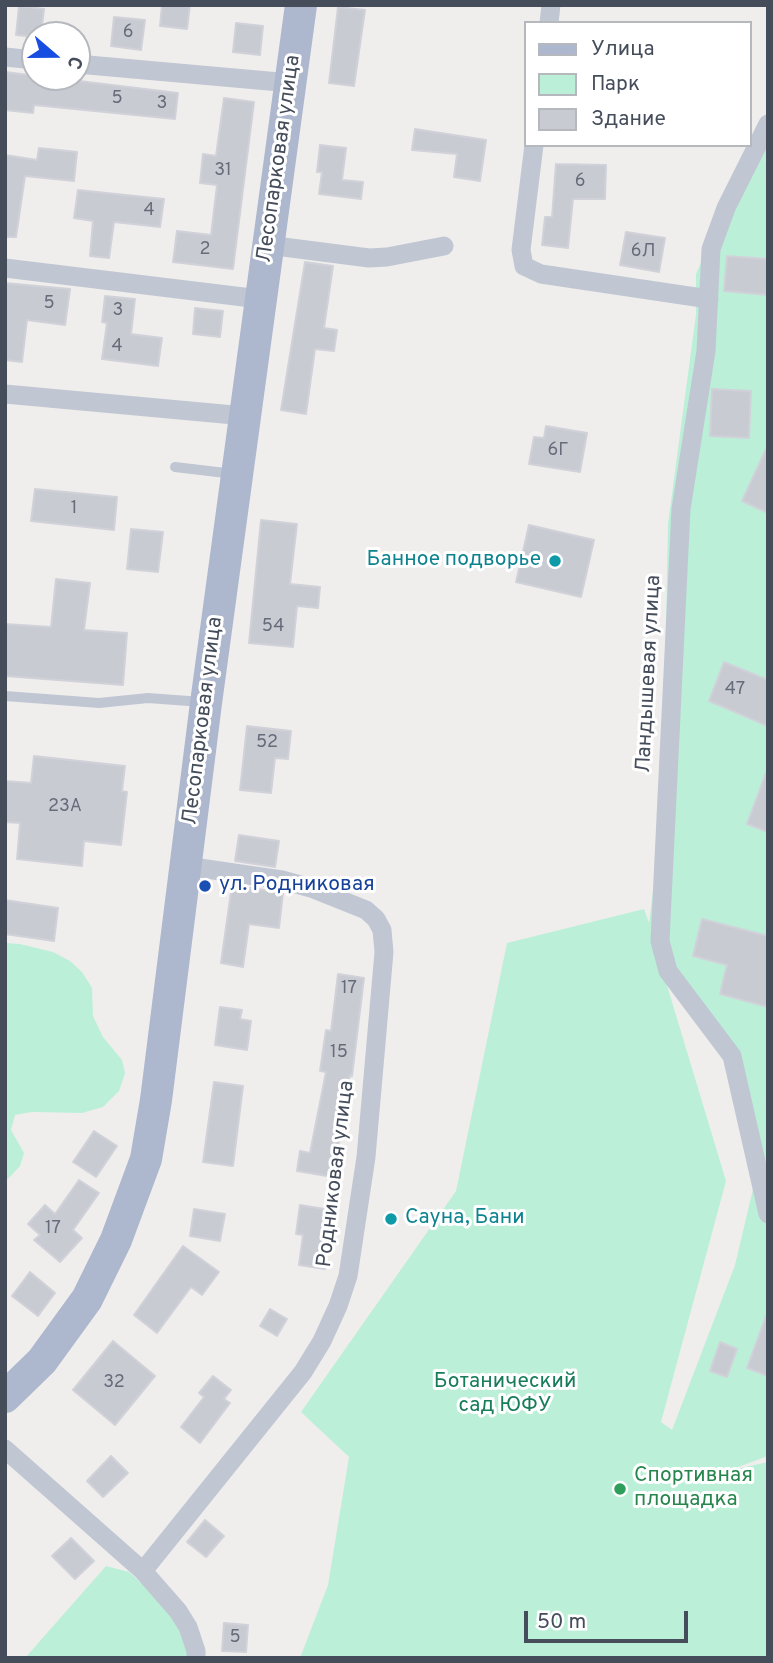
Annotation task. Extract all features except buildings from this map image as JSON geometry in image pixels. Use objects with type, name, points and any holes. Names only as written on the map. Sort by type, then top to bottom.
[{"type":"main road","name":"Лесопарковая улица","points":[[5,1397],[49,1353],[87,1299],[116,1240],[146,1158],[156,1100],[206,703],[301,5]]},
{"type":"street","points":[[91,65],[291,83]]},
{"type":"street","name":"Ландышевая улица","points":[[768,124],[726,208],[711,249],[706,351],[681,509],[660,941],[668,971],[732,1056],[768,1214]]},
{"type":"street","points":[[534,147],[521,250],[524,266],[541,274],[709,299]]},
{"type":"street","points":[[268,245],[369,258],[444,246]]},
{"type":"street","points":[[5,268],[260,299]]},
{"type":"street","points":[[5,394],[245,416]]},
{"type":"street","name":"Родниковая улица","points":[[143,1572],[303,1372],[322,1341],[338,1306],[348,1276],[366,1157],[384,951],[383,930],[366,910],[282,880],[186,866]]},
{"type":"street","points":[[5,1448],[143,1572],[183,1619],[196,1651],[195,1658]]},
{"type":"lane","points":[[175,467],[238,475]]},
{"type":"lane","points":[[5,696],[99,703],[148,698],[206,703]]},
{"type":"green space","name":"Ботанический сад ЮФУ","points":[[768,109],[768,1456],[727,1471],[768,1462],[768,1658],[300,1658],[328,1585],[349,1457],[301,1412],[456,1191],[507,943],[644,909],[649,923],[662,818],[668,524],[696,314],[696,274]],"holes":[[[653,939],[727,1042],[753,1189],[735,1265],[672,1430],[661,1422],[726,1181]]]},
{"type":"green space","points":[[5,943],[53,952],[70,961],[82,972],[92,988],[93,1016],[103,1037],[122,1060],[125,1073],[119,1091],[103,1107],[82,1113],[32,1112],[15,1115],[11,1130],[24,1153],[20,1166],[5,1182]]},
{"type":"green space","points":[[106,1566],[129,1572],[163,1603],[181,1629],[189,1658],[25,1658]]},
{"type":"place","name":"Банное подворье","points":[[555,561]]},
{"type":"place","name":"ул. Родниковая","points":[[205,886]]},
{"type":"place","name":"Сауна, Бани","points":[[391,1219]]},
{"type":"place","name":"Спортивная площадка","points":[[620,1489]]}]
